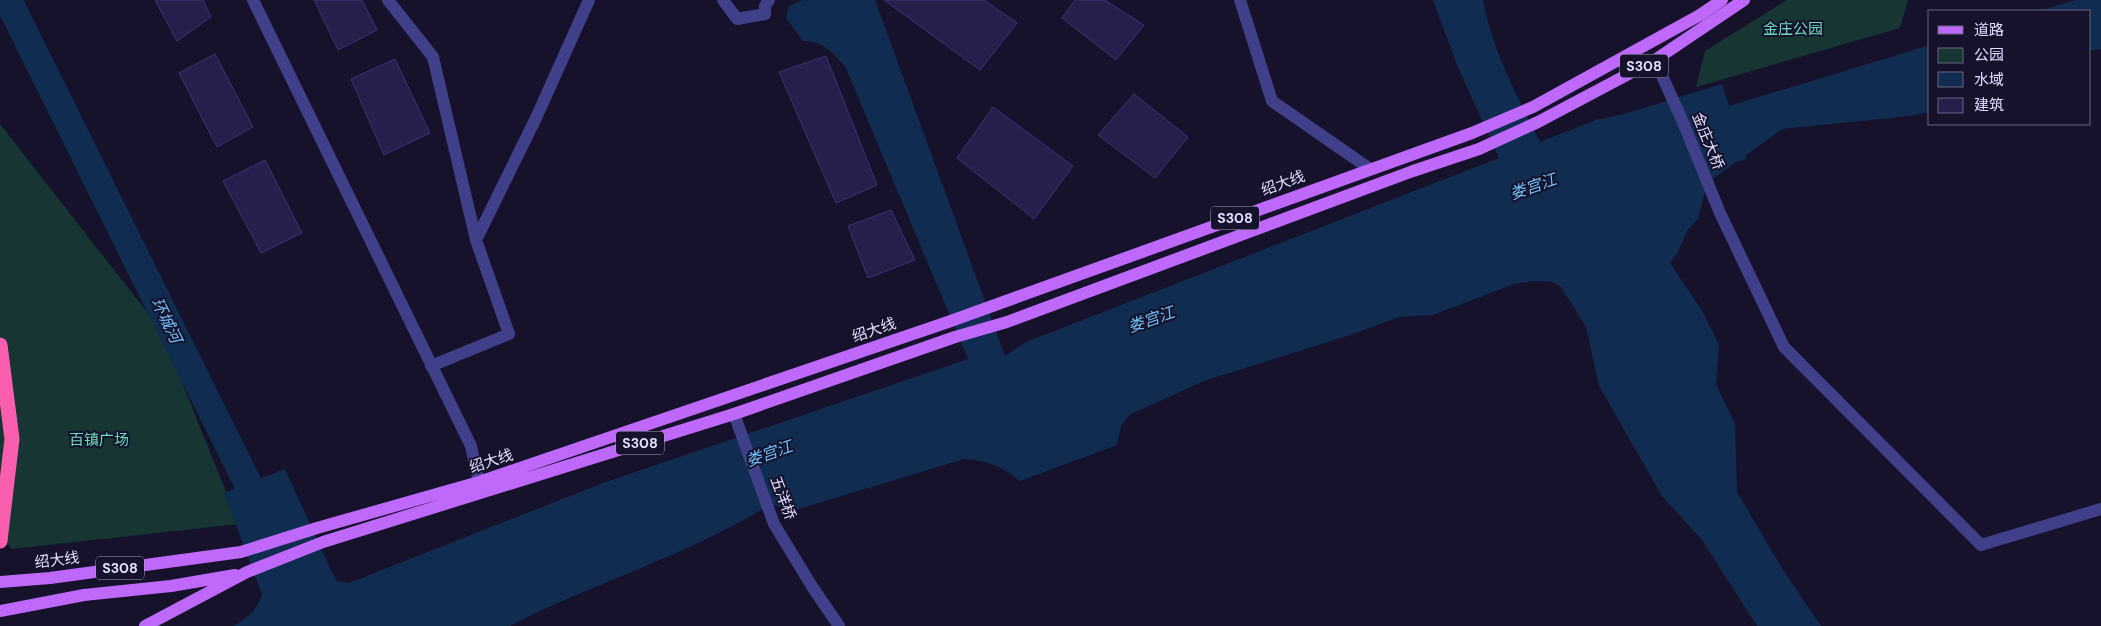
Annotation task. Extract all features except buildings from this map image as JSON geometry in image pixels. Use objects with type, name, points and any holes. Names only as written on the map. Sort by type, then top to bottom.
[{"type":"highway","points":[[0,345],[12,439],[0,541]]},
{"type":"main road","name":"绍大线","points":[[0,582],[50,578],[241,552],[317,528],[479,482],[948,322],[1472,133],[1533,108],[1700,15],[1722,0]]},
{"type":"main road","name":"绍大线","points":[[247,572],[323,542],[734,414],[1007,322],[1404,174],[1479,148],[1538,122],[1655,60],[1744,0]]},
{"type":"main road","points":[[0,611],[84,595],[171,586],[247,572]]},
{"type":"main road","name":"S308","points":[[145,626],[247,572]]},
{"type":"street","points":[[253,0],[471,446],[479,482]]},
{"type":"street","points":[[388,0],[433,57],[476,240],[509,334],[431,366]]},
{"type":"street","points":[[476,240],[536,118],[590,0]]},
{"type":"street","points":[[723,0],[737,19],[764,14],[765,6],[769,0]]},
{"type":"street","points":[[1240,0],[1272,101],[1370,169]]},
{"type":"street","name":"金庄大桥","points":[[1655,60],[1720,213],[1784,347],[1982,545],[2101,509]]},
{"type":"street","name":"五洋桥","points":[[734,414],[774,524],[813,588],[839,626]]},
{"type":"green space","name":"金庄公园","points":[[1787,0],[1908,0],[1900,28],[1696,87],[1705,51]]},
{"type":"green space","name":"百镇广场","points":[[0,124],[161,330],[239,524],[12,549],[0,534]]},
{"type":"water","name":"娄宫江","points":[[803,0],[875,0],[1005,356],[1026,342],[1499,158],[1457,65],[1433,0],[1483,0],[1492,37],[1499,55],[1540,142],[1596,120],[1624,114],[1722,84],[1729,106],[1928,46],[1928,112],[1910,116],[1782,129],[1745,156],[1746,159],[1736,162],[1707,183],[1698,219],[1688,229],[1678,252],[1670,263],[1701,309],[1719,345],[1716,384],[1735,424],[1737,492],[1783,570],[1821,626],[1757,626],[1702,540],[1662,496],[1599,386],[1586,327],[1561,287],[1553,282],[1534,281],[1514,284],[1433,315],[1399,317],[1350,335],[1204,381],[1129,415],[1121,426],[1117,445],[1020,481],[994,465],[964,459],[792,511],[771,504],[708,538],[542,610],[510,626],[233,626],[251,614],[262,595],[224,493],[285,469],[337,581],[349,583],[603,483],[968,359],[845,66],[821,45],[810,41],[803,41],[786,18],[789,6]]},
{"type":"water","points":[[2076,0],[2101,0],[2101,49],[2091,51],[2091,10],[2042,10]]},
{"type":"waterway","name":"环城河","points":[[8,0],[264,516]]}]
